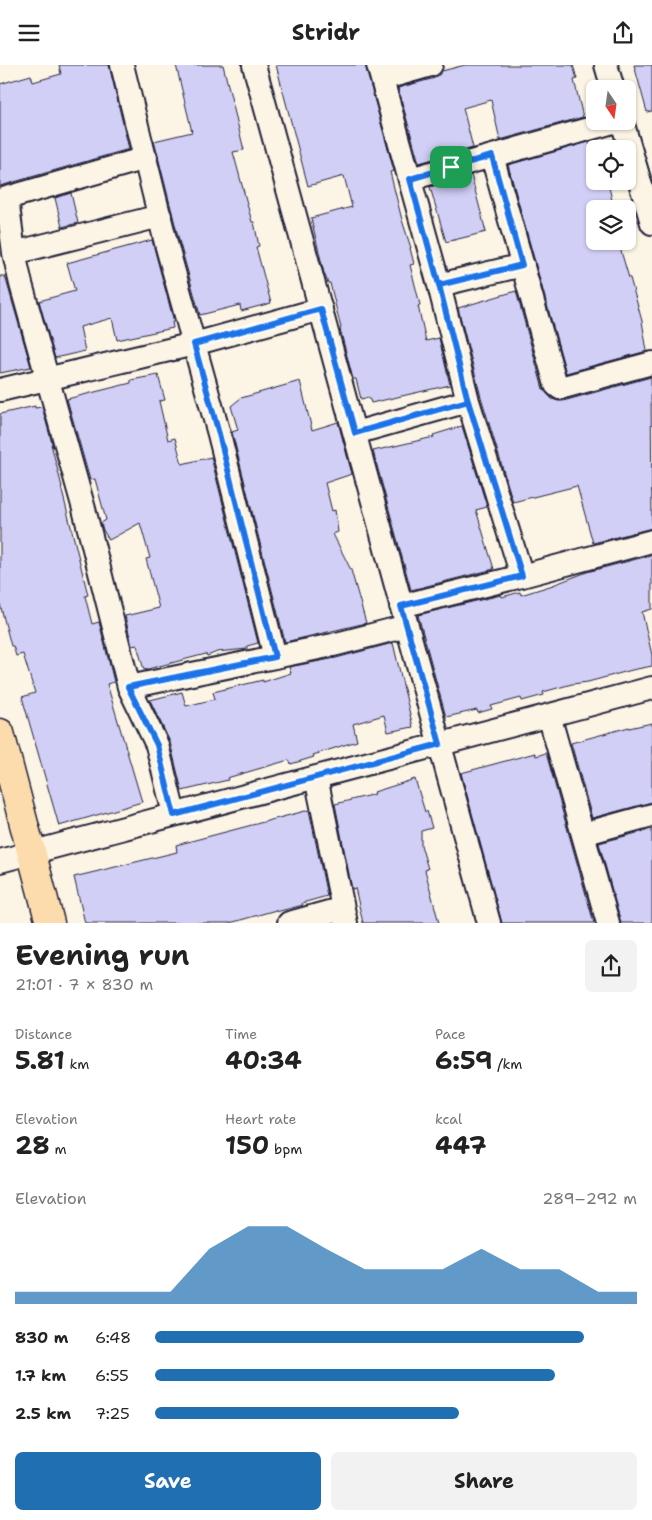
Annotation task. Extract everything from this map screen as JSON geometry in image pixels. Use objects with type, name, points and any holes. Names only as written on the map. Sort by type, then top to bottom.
[{"type":"highway","points":[[0,733],[30,853],[50,923]]},
{"type":"street","points":[[122,65],[160,216],[219,434],[275,657]]},
{"type":"street","points":[[254,65],[489,923]]},
{"type":"street","points":[[431,65],[380,72],[439,285],[468,401],[522,576]]},
{"type":"street","points":[[606,65],[610,80]]},
{"type":"street","points":[[410,179],[586,130]]},
{"type":"street","points":[[625,130],[652,223]]},
{"type":"street","points":[[492,156],[558,386],[560,388],[652,363]]},
{"type":"street","points":[[146,158],[3,199],[21,284],[84,509],[128,687],[157,745],[174,815]]},
{"type":"street","points":[[14,253],[160,216]]},
{"type":"street","points":[[439,285],[522,265]]},
{"type":"street","points":[[0,390],[194,344],[321,309]]},
{"type":"street","points":[[355,433],[468,401]]},
{"type":"street","points":[[128,687],[333,645],[404,616],[522,576],[652,541]]},
{"type":"street","points":[[0,861],[652,688]]},
{"type":"street","points":[[549,715],[608,923]]},
{"type":"street","points":[[289,923],[344,915],[316,777]]},
{"type":"street","points":[[583,834],[652,815]]},
{"type":"building","points":[[59,65],[109,65],[129,149],[0,186],[0,84],[31,75],[33,82],[61,74]]},
{"type":"building","points":[[176,65],[223,65],[244,150],[233,152],[252,222],[254,222],[259,246],[256,247],[271,303],[241,311],[240,305],[200,315],[154,141],[192,132]]},
{"type":"building","points":[[276,65],[365,65],[394,171],[390,172],[411,248],[414,264],[410,265],[420,305],[418,306],[426,341],[439,338],[450,385],[371,403],[369,397],[361,399],[356,379],[353,379],[330,283],[328,283],[324,273],[311,218],[352,207],[344,176],[308,186]]},
{"type":"building","points":[[465,65],[573,65],[577,79],[574,80],[583,117],[500,140],[491,100],[463,108],[473,148],[419,163],[398,88],[435,78],[442,71]]},
{"type":"building","points":[[634,65],[652,65],[652,111],[647,112]]},
{"type":"building","points":[[586,143],[586,190],[610,190],[612,200],[586,200],[586,250],[621,250],[642,321],[647,351],[566,373],[508,165]]},
{"type":"building","points":[[471,175],[486,232],[446,242],[430,187]]},
{"type":"building","points":[[71,193],[78,223],[62,227],[55,198]]},
{"type":"building","points":[[152,240],[174,322],[172,322],[173,328],[117,340],[112,318],[80,327],[85,351],[55,358],[39,301],[75,291],[67,263]]},
{"type":"building","points":[[0,276],[5,276],[31,367],[0,373]]},
{"type":"building","points":[[516,291],[543,389],[552,399],[563,401],[651,377],[652,528],[593,543],[577,486],[513,502],[481,397],[458,308]]},
{"type":"building","points":[[158,375],[165,400],[159,401],[168,440],[175,438],[182,464],[211,457],[258,643],[247,646],[247,649],[217,652],[207,656],[206,654],[144,670],[137,645],[132,646],[125,616],[159,608],[146,559],[150,558],[140,523],[109,540],[103,530],[101,523],[106,520],[95,479],[90,480],[67,399],[131,383],[131,380]]},
{"type":"building","points":[[300,381],[312,430],[338,422],[352,474],[325,483],[332,511],[335,510],[338,532],[333,534],[351,570],[366,623],[285,642],[232,432],[238,430],[231,406],[241,398]]},
{"type":"building","points":[[35,406],[35,408],[42,407],[53,447],[51,444],[88,595],[85,596],[92,624],[99,622],[114,682],[107,684],[142,802],[59,826],[22,697],[35,693],[23,654],[16,656],[13,646],[11,646],[0,604],[0,414]]},
{"type":"building","points":[[462,426],[487,507],[476,510],[494,569],[411,590],[373,451],[434,437],[433,435]]},
{"type":"building","points":[[652,555],[652,609],[642,612],[652,655],[652,666],[588,682],[572,684],[543,692],[544,695],[522,701],[521,698],[491,706],[492,709],[478,713],[477,710],[446,717],[418,615],[501,595],[502,597],[520,592],[521,595],[587,572]]},
{"type":"building","points":[[393,643],[413,727],[388,732],[384,715],[353,724],[357,741],[291,764],[289,760],[227,778],[228,780],[182,791],[170,742],[150,700],[182,692],[186,706],[215,699],[213,692],[263,680],[263,682],[291,673],[289,667],[336,658]]},
{"type":"building","points":[[652,723],[652,802],[592,818],[571,743],[629,727]]},
{"type":"building","points":[[535,753],[536,756],[546,753],[594,923],[502,923],[461,773]]},
{"type":"building","points":[[415,779],[432,828],[421,831],[421,845],[428,869],[425,870],[439,923],[363,923],[355,888],[352,889],[335,804],[375,794],[374,792]]},
{"type":"building","points":[[309,810],[327,896],[302,903],[303,905],[276,912],[276,910],[230,923],[85,923],[74,877],[177,852],[176,845]]},
{"type":"building","points":[[652,829],[652,923],[621,923],[599,843]]},
{"type":"route","points":[[451,167],[410,179],[468,401],[355,433],[321,309],[194,344],[219,434],[275,657],[128,687],[157,745],[174,815],[440,744],[401,606],[522,576],[468,401],[439,285],[522,265],[492,156],[451,167]]}]
